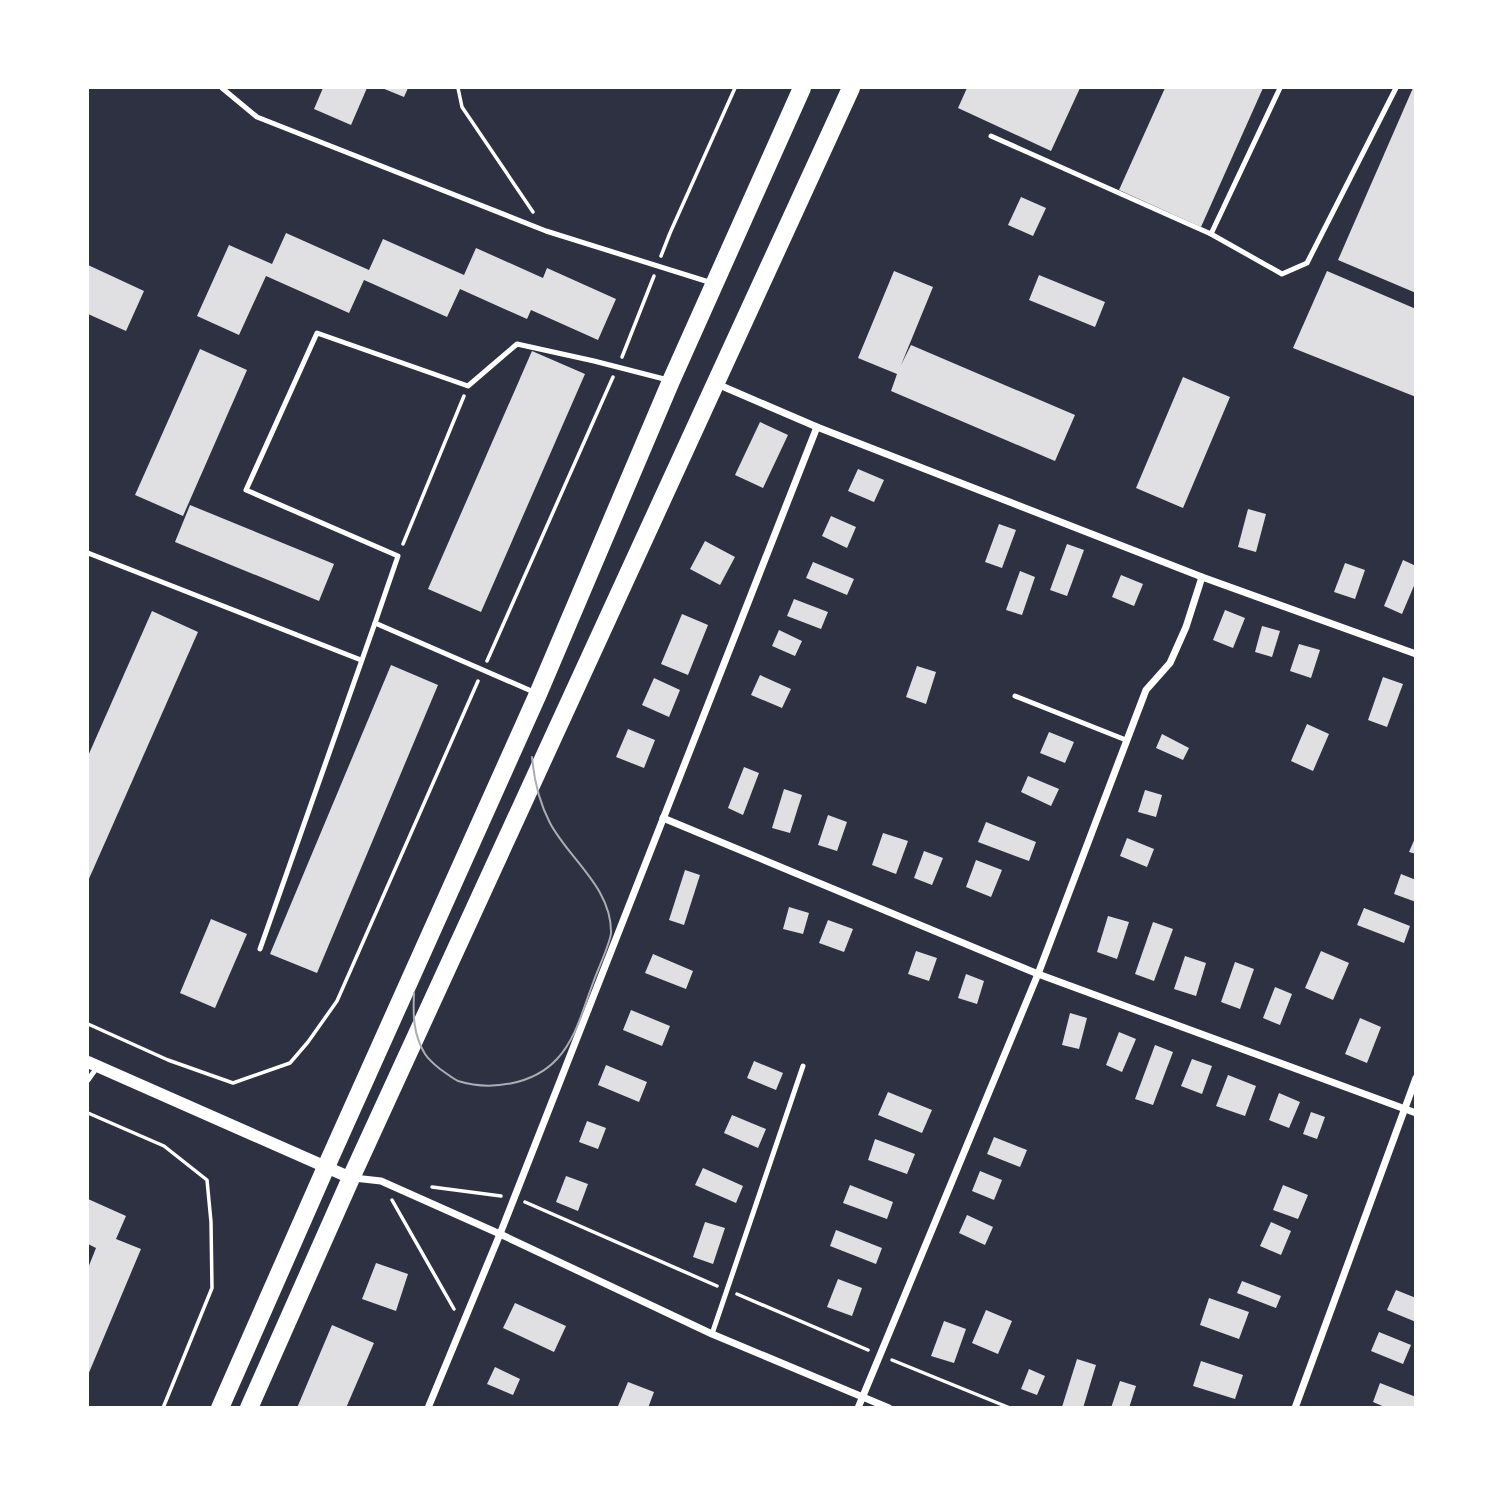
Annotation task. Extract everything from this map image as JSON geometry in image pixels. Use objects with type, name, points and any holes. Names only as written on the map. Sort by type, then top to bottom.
[{"type":"main road","points":[[220,1408],[538,694],[671,381],[802,88]]},
{"type":"main road","points":[[249,1408],[351,1178],[851,88]]},
{"type":"street","points":[[716,384],[817,427],[1202,577],[1416,654]]},
{"type":"street","points":[[428,1408],[515,1197],[817,427]]},
{"type":"street","points":[[859,1408],[1038,974],[1146,690],[1170,663],[1186,627],[1202,577]]},
{"type":"street","points":[[663,818],[1038,974],[1416,1113]]},
{"type":"street","points":[[93,1064],[351,1178],[381,1181],[712,1334],[889,1408]]},
{"type":"street","points":[[1295,1408],[1416,1078]]},
{"type":"lane","points":[[222,88],[257,117],[546,231],[715,284]]},
{"type":"lane","points":[[1211,234],[1280,88]]},
{"type":"lane","points":[[991,136],[1211,234],[1282,274],[1307,263],[1396,88]]},
{"type":"lane","points":[[260,949],[398,556],[246,490],[317,334],[468,386],[517,344],[671,381]]},
{"type":"lane","points":[[88,553],[361,660]]},
{"type":"lane","points":[[375,623],[538,694]]},
{"type":"lane","points":[[1014,696],[1126,740]]},
{"type":"lane","points":[[88,1080],[93,1064]]},
{"type":"lane","points":[[712,1334],[803,1066]]},
{"type":"path","points":[[458,88],[462,107],[546,231]]},
{"type":"path","points":[[88,1024],[168,1060],[233,1083],[290,1063],[337,1001],[617,367],[670,233],[735,88]]},
{"type":"path","points":[[398,556],[468,386]]},
{"type":"path","points":[[88,1113],[164,1146],[206,1180],[211,1222],[212,1289],[163,1408]]},
{"type":"path","points":[[381,1181],[463,1325]]},
{"type":"path","points":[[421,1186],[515,1197],[879,1355],[1010,1408]]},
{"type":"building","points":[[323,88],[367,88],[351,125],[314,109]]},
{"type":"building","points":[[382,88],[408,88],[404,97]]},
{"type":"building","points":[[967,88],[1080,88],[1051,151],[958,108]]},
{"type":"building","points":[[1165,88],[1263,88],[1201,227],[1119,190]]},
{"type":"building","points":[[1413,88],[1416,88],[1416,293],[1338,260]]},
{"type":"building","points":[[1021,197],[1046,208],[1033,236],[1008,225]]},
{"type":"building","points":[[286,233],[369,270],[383,239],[464,275],[476,248],[543,278],[547,268],[616,299],[598,340],[531,310],[527,319],[460,289],[447,317],[364,280],[349,313],[266,276],[239,335],[197,316],[229,245],[272,264]]},
{"type":"building","points":[[88,265],[144,291],[126,331],[88,314]]},
{"type":"building","points":[[894,271],[933,287],[901,365],[911,345],[1075,415],[1055,461],[891,391],[897,374],[858,358]]},
{"type":"building","points":[[1327,271],[1416,309],[1416,397],[1293,348]]},
{"type":"building","points":[[1039,275],[1105,302],[1095,327],[1029,300]]},
{"type":"building","points":[[200,349],[247,370],[183,516],[135,495]]},
{"type":"building","points":[[532,351],[585,374],[481,612],[428,589]]},
{"type":"building","points":[[1183,377],[1230,397],[1183,508],[1136,488]]},
{"type":"building","points":[[760,422],[788,435],[763,488],[735,475]]},
{"type":"building","points":[[858,469],[884,480],[874,502],[848,491]]},
{"type":"building","points":[[190,505],[334,564],[319,601],[175,542]]},
{"type":"building","points":[[1248,509],[1266,514],[1256,552],[1238,547]]},
{"type":"building","points":[[831,516],[856,527],[847,548],[822,536]]},
{"type":"building","points":[[999,524],[1016,530],[1002,568],[985,562]]},
{"type":"building","points":[[705,541],[735,557],[720,585],[690,569]]},
{"type":"building","points":[[1067,544],[1084,550],[1067,596],[1050,590]]},
{"type":"building","points":[[1403,560],[1416,566],[1416,581],[1402,614],[1384,606]]},
{"type":"building","points":[[813,562],[854,579],[847,595],[806,578]]},
{"type":"building","points":[[1345,563],[1365,570],[1355,599],[1334,592]]},
{"type":"building","points":[[1020,571],[1035,577],[1022,615],[1006,610]]},
{"type":"building","points":[[1121,575],[1143,584],[1134,606],[1112,597]]},
{"type":"building","points":[[794,599],[828,612],[821,629],[787,616]]},
{"type":"building","points":[[1225,610],[1245,618],[1233,648],[1213,640]]},
{"type":"building","points":[[152,611],[198,632],[88,881],[88,756]]},
{"type":"building","points":[[682,614],[708,625],[688,675],[661,664]]},
{"type":"building","points":[[1262,626],[1280,631],[1272,657],[1255,652]]},
{"type":"building","points":[[779,630],[802,641],[795,656],[772,646]]},
{"type":"building","points":[[1299,644],[1320,650],[1311,678],[1290,671]]},
{"type":"building","points":[[391,665],[438,685],[317,973],[270,954]]},
{"type":"building","points":[[917,666],[936,672],[926,704],[906,697]]},
{"type":"building","points":[[760,675],[791,689],[782,708],[751,695]]},
{"type":"building","points":[[1383,677],[1403,684],[1387,727],[1368,720]]},
{"type":"building","points":[[654,678],[680,690],[669,717],[642,705]]},
{"type":"building","points":[[1307,724],[1329,734],[1313,771],[1291,761]]},
{"type":"building","points":[[628,729],[655,740],[644,768],[616,757]]},
{"type":"building","points":[[1049,732],[1074,742],[1065,763],[1040,753]]},
{"type":"building","points":[[1162,734],[1189,748],[1183,760],[1156,748]]},
{"type":"building","points":[[744,767],[759,773],[743,815],[728,808]]},
{"type":"building","points":[[1028,776],[1059,789],[1051,806],[1021,792]]},
{"type":"building","points":[[784,789],[802,795],[790,833],[772,828]]},
{"type":"building","points":[[1145,790],[1162,795],[1156,817],[1138,812]]},
{"type":"building","points":[[828,815],[847,822],[837,851],[818,845]]},
{"type":"building","points":[[986,822],[1036,842],[1029,861],[978,842]]},
{"type":"building","points":[[883,833],[908,841],[896,874],[872,865]]},
{"type":"building","points":[[1416,836],[1416,854],[1409,852]]},
{"type":"building","points":[[1127,838],[1154,849],[1147,867],[1120,856]]},
{"type":"building","points":[[924,851],[943,858],[932,885],[914,878]]},
{"type":"building","points":[[976,860],[1002,870],[991,897],[966,887]]},
{"type":"building","points":[[685,870],[700,875],[684,925],[669,920]]},
{"type":"building","points":[[1401,874],[1416,880],[1416,902],[1394,894]]},
{"type":"building","points":[[789,907],[809,913],[803,934],[783,929]]},
{"type":"building","points":[[1364,908],[1410,926],[1404,943],[1357,925]]},
{"type":"building","points":[[1108,916],[1129,922],[1117,959],[1097,952]]},
{"type":"building","points":[[211,919],[247,934],[215,1008],[180,993]]},
{"type":"building","points":[[828,920],[853,929],[844,952],[819,943]]},
{"type":"building","points":[[1153,922],[1173,929],[1154,981],[1135,974]]},
{"type":"building","points":[[916,951],[937,958],[929,981],[908,974]]},
{"type":"building","points":[[1321,951],[1349,963],[1333,1000],[1305,988]]},
{"type":"building","points":[[653,954],[693,971],[686,989],[645,973]]},
{"type":"building","points":[[1185,956],[1206,963],[1196,996],[1174,989]]},
{"type":"building","points":[[1235,962],[1254,969],[1240,1009],[1221,1002]]},
{"type":"building","points":[[966,974],[984,981],[977,1004],[958,998]]},
{"type":"building","points":[[1275,987],[1292,994],[1280,1025],[1263,1018]]},
{"type":"building","points":[[631,1010],[670,1026],[662,1046],[623,1030]]},
{"type":"building","points":[[1070,1013],[1087,1018],[1079,1049],[1062,1045]]},
{"type":"building","points":[[1360,1018],[1381,1027],[1367,1063],[1345,1054]]},
{"type":"building","points":[[1119,1032],[1136,1039],[1122,1072],[1106,1065]]},
{"type":"building","points":[[1155,1045],[1173,1052],[1153,1105],[1135,1099]]},
{"type":"building","points":[[1192,1059],[1212,1066],[1202,1094],[1181,1086]]},
{"type":"building","points":[[754,1061],[783,1073],[776,1090],[747,1078]]},
{"type":"building","points":[[606,1065],[647,1082],[639,1102],[598,1085]]},
{"type":"building","points":[[1228,1075],[1256,1086],[1245,1116],[1216,1106]]},
{"type":"building","points":[[888,1092],[932,1110],[922,1133],[878,1115]]},
{"type":"building","points":[[1279,1093],[1300,1102],[1289,1128],[1269,1120]]},
{"type":"building","points":[[1311,1112],[1325,1117],[1317,1139],[1303,1134]]},
{"type":"building","points":[[732,1115],[766,1129],[758,1148],[724,1133]]},
{"type":"building","points":[[587,1121],[606,1128],[598,1149],[579,1142]]},
{"type":"building","points":[[994,1137],[1027,1150],[1020,1167],[987,1154]]},
{"type":"building","points":[[875,1139],[915,1154],[907,1174],[868,1160]]},
{"type":"building","points":[[703,1168],[743,1186],[736,1203],[695,1185]]},
{"type":"building","points":[[980,1171],[1002,1180],[994,1200],[972,1191]]},
{"type":"building","points":[[566,1176],[588,1184],[578,1211],[556,1202]]},
{"type":"building","points":[[850,1185],[893,1202],[887,1219],[843,1203]]},
{"type":"building","points":[[1283,1185],[1308,1195],[1298,1219],[1273,1210]]},
{"type":"building","points":[[88,1199],[126,1216],[116,1239],[141,1249],[88,1375],[88,1268],[96,1248],[88,1244]]},
{"type":"building","points":[[967,1215],[993,1227],[985,1245],[959,1233]]},
{"type":"building","points":[[705,1222],[725,1228],[713,1264],[693,1257]]},
{"type":"building","points":[[1271,1222],[1291,1231],[1281,1255],[1260,1246]]},
{"type":"building","points":[[836,1230],[882,1248],[876,1264],[830,1246]]},
{"type":"building","points":[[376,1263],[408,1274],[396,1311],[362,1299]]},
{"type":"building","points":[[838,1279],[862,1288],[852,1316],[827,1307]]},
{"type":"building","points":[[1242,1281],[1281,1296],[1276,1308],[1237,1293]]},
{"type":"building","points":[[1396,1290],[1416,1298],[1416,1322],[1387,1310]]},
{"type":"building","points":[[1209,1298],[1249,1312],[1239,1339],[1200,1325]]},
{"type":"building","points":[[515,1303],[566,1326],[554,1352],[503,1328]]},
{"type":"building","points":[[986,1310],[1012,1321],[998,1354],[972,1343]]},
{"type":"building","points":[[944,1321],[966,1329],[954,1363],[931,1356]]},
{"type":"building","points":[[332,1325],[374,1343],[346,1408],[297,1408]]},
{"type":"building","points":[[1379,1332],[1411,1345],[1403,1364],[1371,1351]]},
{"type":"building","points":[[1077,1359],[1096,1365],[1083,1408],[1064,1408],[1062,1407]]},
{"type":"building","points":[[1201,1361],[1243,1375],[1235,1399],[1193,1386]]},
{"type":"building","points":[[495,1367],[520,1379],[513,1395],[487,1384]]},
{"type":"building","points":[[1029,1369],[1045,1376],[1037,1395],[1021,1389]]},
{"type":"building","points":[[1120,1381],[1136,1386],[1129,1408],[1111,1408]]},
{"type":"building","points":[[628,1382],[654,1392],[648,1408],[618,1406]]},
{"type":"building","points":[[1380,1383],[1416,1397],[1415,1408],[1387,1408],[1373,1402]]},
{"type":"tram line","points":[[414,993],[415,1024],[421,1047],[432,1062],[458,1081],[497,1085],[524,1080],[536,1075],[557,1059],[574,1033],[608,944],[611,933],[609,917],[597,888],[558,836],[546,815],[538,791],[532,757]]}]
